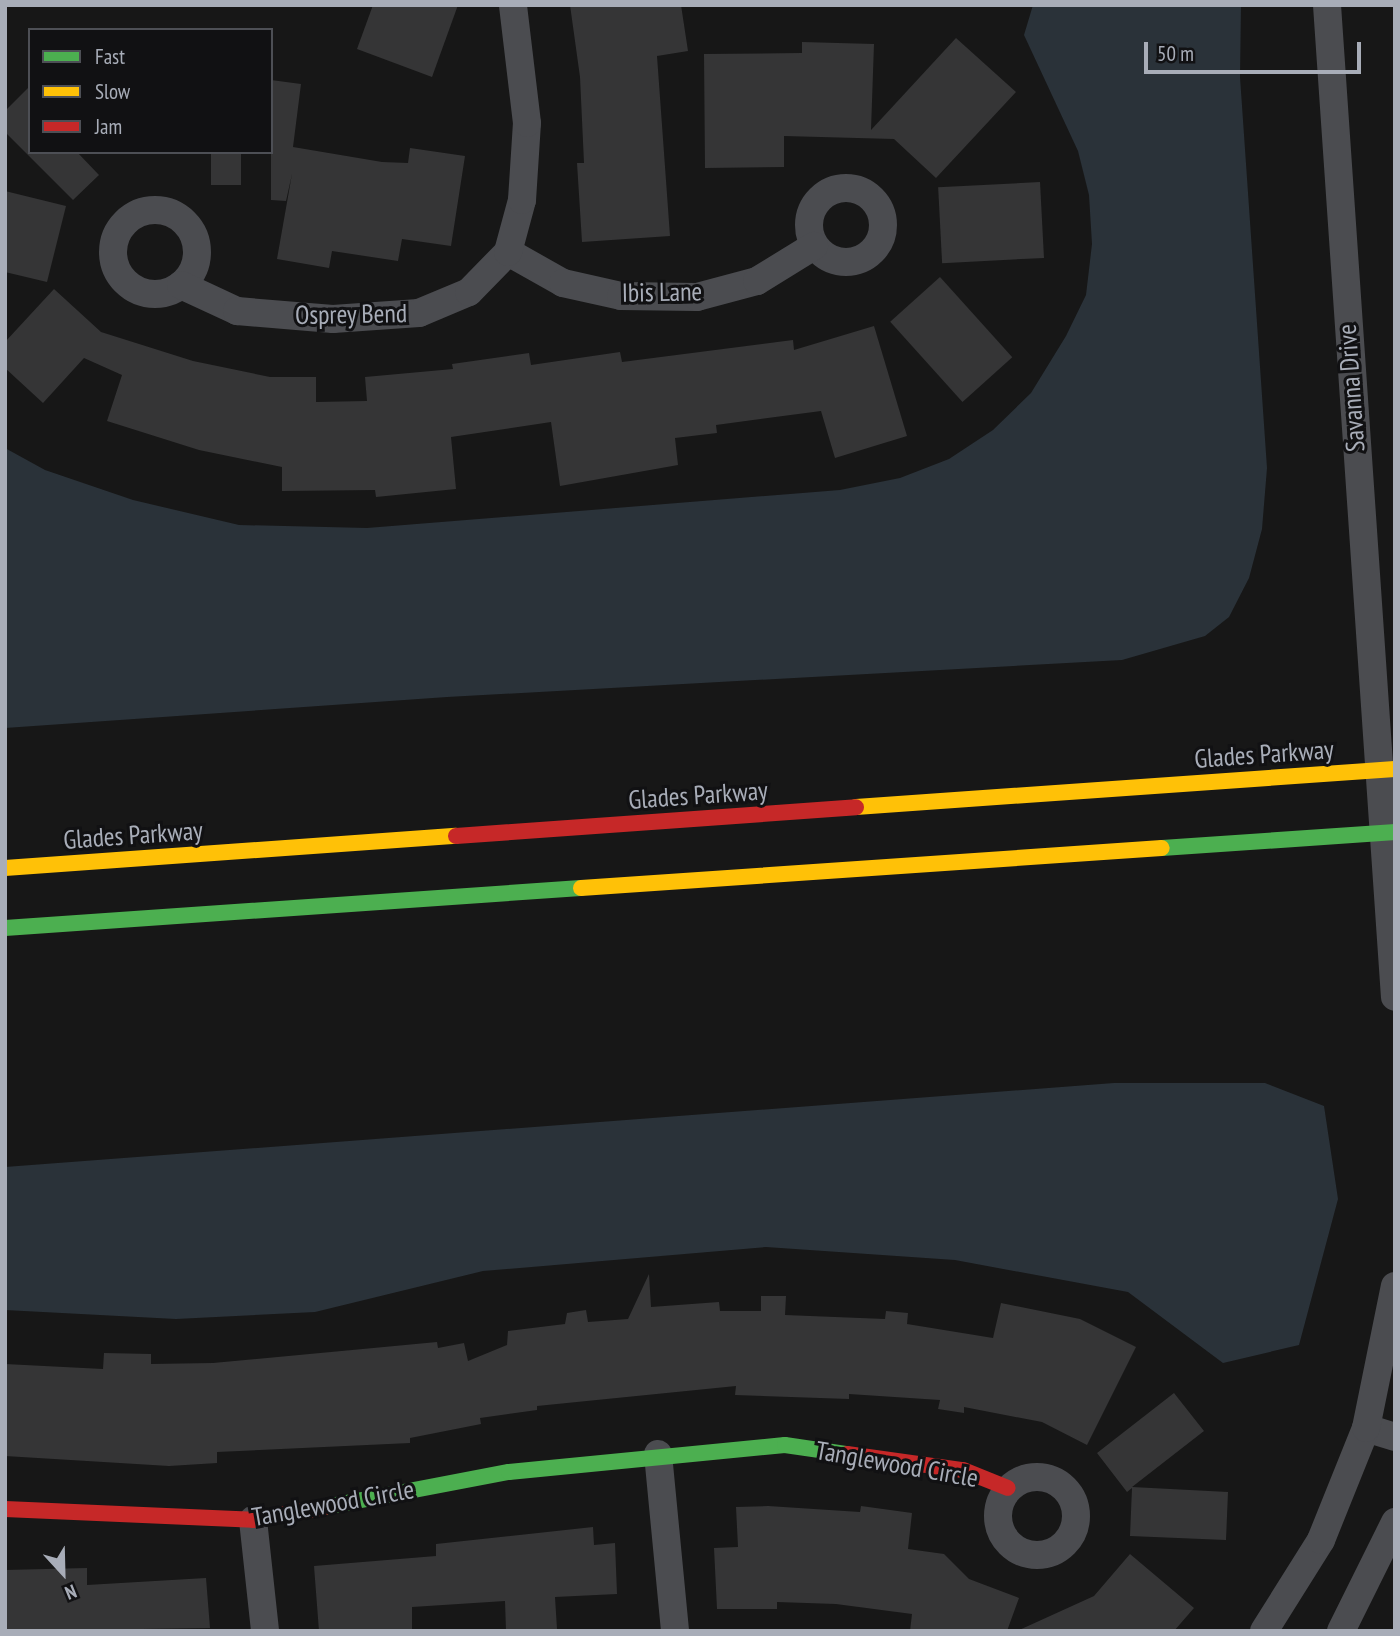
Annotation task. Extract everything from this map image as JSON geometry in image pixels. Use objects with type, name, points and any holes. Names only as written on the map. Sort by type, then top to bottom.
[{"type":"main road","name":"Glades Parkway","points":[[5,868],[1387,770]]},
{"type":"main road","points":[[5,928],[1389,832]]},
{"type":"main road","name":"Tanglewood Circle","points":[[5,1509],[253,1520],[509,1472],[658,1454],[785,1446],[964,1470],[1008,1488]]},
{"type":"street","points":[[508,253],[522,200],[527,123],[513,5]]},
{"type":"street","name":"Savanna Drive","points":[[1327,5],[1387,770],[1395,997]]},
{"type":"street","name":"Ibis Lane","points":[[508,253],[563,283],[621,296],[696,297],[757,281],[814,246]]},
{"type":"street","name":"Osprey Bend","points":[[181,285],[237,311],[333,319],[419,313],[469,292],[508,253]]},
{"type":"street","points":[[1264,1631],[1321,1539],[1366,1428],[1395,1286]]},
{"type":"street","points":[[1366,1428],[1395,1437]]},
{"type":"street","points":[[658,1454],[675,1631]]},
{"type":"street","points":[[253,1520],[265,1631]]},
{"type":"street","points":[[1340,1631],[1395,1522]]},
{"type":"shaded area","points":[[1033,5],[1241,5],[1240,77],[1267,468],[1262,529],[1249,578],[1229,617],[1205,636],[1122,660],[447,697],[5,728],[5,448],[45,470],[133,500],[239,525],[367,528],[840,490],[900,478],[949,459],[993,430],[1031,393],[1066,336],[1086,295],[1092,244],[1089,195],[1078,151],[1024,35]]},
{"type":"shaded area","points":[[1114,1083],[1265,1083],[1324,1106],[1338,1199],[1299,1345],[1223,1363],[1128,1292],[955,1260],[766,1247],[483,1271],[315,1312],[176,1319],[5,1310],[5,1167]]},
{"type":"building","points":[[373,5],[458,5],[432,77],[357,49]]},
{"type":"building","points":[[570,5],[681,5],[688,51],[657,56],[670,236],[582,242],[577,163],[584,163],[580,77]]},
{"type":"building","points":[[956,38],[1016,92],[936,178],[894,139],[784,136],[784,167],[705,168],[704,54],[802,53],[802,42],[874,44],[871,130]]},
{"type":"building","points":[[273,80],[301,84],[293,147],[382,162],[408,163],[410,148],[465,156],[451,246],[402,239],[398,261],[332,251],[329,268],[277,259],[292,174],[286,201],[271,200]]},
{"type":"building","points":[[28,88],[28,154],[79,154],[99,175],[73,200],[5,132],[5,111]]},
{"type":"building","points":[[211,154],[241,154],[241,185],[211,185]]},
{"type":"building","points":[[1040,182],[1044,258],[942,263],[938,187]]},
{"type":"building","points":[[5,191],[66,206],[47,282],[5,272]]},
{"type":"building","points":[[940,277],[1012,357],[962,402],[890,322]]},
{"type":"building","points":[[54,289],[101,332],[193,361],[270,377],[316,377],[316,402],[367,401],[365,377],[453,369],[452,364],[529,353],[531,365],[620,352],[622,362],[793,340],[794,350],[874,326],[907,436],[835,458],[821,411],[716,425],[717,433],[675,438],[678,465],[560,486],[551,422],[451,437],[456,489],[376,497],[375,490],[282,491],[282,467],[199,450],[107,421],[122,375],[84,358],[43,403],[5,368],[5,342]]},
{"type":"building","points":[[649,1274],[651,1307],[719,1302],[720,1311],[761,1311],[761,1296],[786,1296],[785,1315],[885,1319],[886,1311],[908,1313],[907,1324],[993,1338],[1001,1303],[1080,1319],[1136,1347],[1087,1445],[1042,1422],[964,1407],[964,1413],[938,1409],[940,1400],[849,1394],[849,1399],[735,1395],[736,1386],[537,1406],[537,1410],[480,1418],[481,1424],[410,1438],[410,1443],[217,1452],[217,1463],[169,1466],[5,1456],[5,1364],[103,1369],[104,1353],[151,1354],[151,1364],[213,1363],[437,1342],[438,1348],[464,1343],[468,1361],[507,1345],[508,1331],[565,1324],[567,1313],[586,1310],[588,1322],[628,1319]]},
{"type":"building","points":[[1174,1393],[1204,1431],[1132,1487],[1228,1492],[1226,1540],[1130,1536],[1132,1488],[1127,1492],[1097,1453]]},
{"type":"building","points":[[768,1506],[860,1512],[861,1506],[912,1513],[908,1549],[944,1554],[969,1579],[1019,1598],[1007,1631],[910,1631],[912,1614],[836,1604],[777,1602],[777,1609],[717,1609],[714,1548],[738,1547],[736,1507]]},
{"type":"building","points":[[593,1527],[594,1545],[615,1543],[617,1594],[555,1597],[557,1629],[506,1631],[505,1601],[412,1607],[412,1631],[319,1631],[314,1566],[436,1556],[436,1544]]},
{"type":"building","points":[[1130,1554],[1194,1608],[1174,1631],[1017,1631],[1094,1596]]},
{"type":"building","points":[[87,1568],[87,1585],[206,1578],[210,1628],[5,1631],[5,1570]]},
{"type":"traffic: fast","points":[[1162,848],[1395,832]]},
{"type":"traffic: fast","points":[[5,928],[581,888]]},
{"type":"traffic: fast","points":[[325,1507],[509,1472],[785,1445],[847,1454]]},
{"type":"traffic: slow","points":[[856,807],[1395,769]]},
{"type":"traffic: slow","points":[[5,868],[456,836]]},
{"type":"traffic: slow","points":[[581,888],[1162,848]]},
{"type":"traffic: jam","points":[[456,836],[856,807]]},
{"type":"traffic: jam","points":[[847,1454],[963,1470],[1008,1488]]},
{"type":"traffic: jam","points":[[5,1509],[253,1520],[325,1507]]}]
